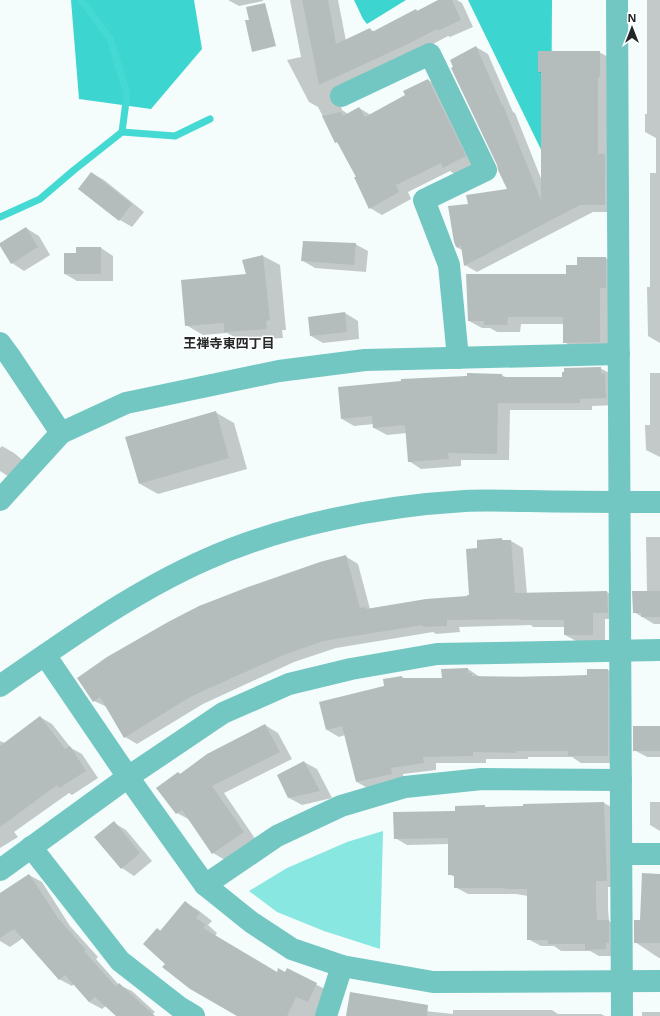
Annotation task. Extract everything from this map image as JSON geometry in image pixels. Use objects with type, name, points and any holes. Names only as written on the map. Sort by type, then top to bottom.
[{"type":"street","points":[[617,0],[622,1016]]},
{"type":"street","points":[[341,96],[430,54],[486,170],[424,200],[449,265],[458,358]]},
{"type":"street","points":[[0,343],[61,433]]},
{"type":"street","points":[[0,500],[61,433],[126,403],[279,371],[364,360],[619,354]]},
{"type":"street","points":[[0,686],[136,596],[205,560],[269,536],[341,517],[398,508],[466,501],[660,502]]},
{"type":"street","points":[[0,870],[128,777],[223,712],[289,684],[351,669],[437,654],[660,650]]},
{"type":"street","points":[[45,655],[128,777],[205,885],[251,922],[292,949],[342,966],[433,982],[660,981]]},
{"type":"street","points":[[205,885],[277,836],[341,806],[405,787],[482,779],[621,780]]},
{"type":"street","points":[[31,846],[120,961],[179,1007],[194,1016]]},
{"type":"street","points":[[622,854],[660,854]]},
{"type":"street","points":[[326,1016],[342,966]]},
{"type":"shaded area","points":[[71,0],[194,0],[202,49],[151,109],[79,99]]},
{"type":"shaded area","points":[[354,0],[406,0],[367,24]]},
{"type":"shaded area","points":[[468,0],[552,0],[551,170]]},
{"type":"shaded area","points":[[383,831],[380,949],[324,931],[277,912],[249,891],[287,868],[347,842]]},
{"type":"building","points":[[302,0],[328,0],[336,44],[370,28],[372,32],[416,9],[417,11],[438,0],[452,0],[461,20],[437,31],[437,29],[319,85]]},
{"type":"building","points":[[265,3],[276,46],[252,52],[245,20],[249,20],[246,7]]},
{"type":"building","points":[[476,46],[503,105],[541,200],[541,72],[538,72],[538,51],[600,51],[600,77],[598,77],[598,154],[605,154],[605,205],[580,205],[464,266],[461,246],[456,247],[454,242],[448,206],[468,204],[466,195],[507,189],[451,68],[453,67],[450,60]]},
{"type":"building","points":[[428,79],[466,156],[443,168],[441,163],[396,185],[399,192],[369,209],[354,177],[356,177],[337,142],[335,143],[322,116],[341,112],[343,116],[359,107],[365,117],[405,95],[403,91]]},
{"type":"building","points":[[91,172],[132,204],[119,221],[78,189]]},
{"type":"building","points":[[26,227],[38,247],[11,264],[0,246],[0,243]]},
{"type":"building","points":[[303,241],[356,243],[354,265],[301,261]]},
{"type":"building","points":[[76,247],[101,247],[101,274],[64,274],[64,253],[76,253]]},
{"type":"building","points":[[263,255],[270,320],[266,321],[267,329],[224,332],[224,323],[185,326],[181,280],[246,274],[242,260]]},
{"type":"building","points":[[577,257],[606,257],[606,288],[600,288],[600,342],[563,343],[563,317],[508,317],[507,325],[484,325],[484,321],[468,321],[466,274],[566,274],[566,265],[577,265]]},
{"type":"building","points":[[345,312],[347,332],[310,336],[308,317]]},
{"type":"building","points":[[601,367],[601,374],[605,373],[606,398],[580,399],[580,403],[498,403],[497,454],[448,453],[449,459],[408,462],[405,425],[373,428],[372,416],[341,419],[338,387],[401,381],[401,379],[467,376],[467,373],[502,374],[502,377],[562,377],[564,368]]},
{"type":"building","points":[[216,411],[229,458],[139,484],[125,437]]},
{"type":"building","points":[[502,538],[502,540],[511,540],[515,593],[607,591],[608,613],[593,613],[593,635],[564,635],[564,620],[447,620],[447,626],[423,627],[423,625],[323,641],[281,656],[190,697],[124,738],[100,697],[93,702],[77,678],[107,657],[199,606],[320,562],[346,555],[360,608],[366,607],[366,609],[426,599],[467,596],[469,595],[466,549],[477,548],[477,540]]},
{"type":"building","points":[[632,591],[660,591],[660,617],[641,617],[641,613],[633,613]]},
{"type":"building","points":[[468,668],[468,673],[472,673],[472,676],[523,677],[587,675],[587,669],[608,669],[608,756],[568,756],[568,751],[516,751],[516,753],[473,752],[473,756],[423,757],[424,763],[391,768],[392,774],[356,782],[342,726],[326,730],[319,702],[384,686],[383,679],[402,676],[402,678],[442,678],[441,669]]},
{"type":"building","points":[[40,716],[65,749],[70,746],[86,771],[59,788],[57,785],[0,827],[0,746]]},
{"type":"building","points":[[265,724],[280,752],[212,786],[244,832],[212,854],[182,810],[176,814],[156,788],[178,772],[180,774],[207,754]]},
{"type":"building","points":[[633,726],[660,726],[660,751],[633,751]]},
{"type":"building","points":[[304,761],[320,791],[288,798],[277,775]]},
{"type":"building","points":[[604,802],[607,881],[596,881],[596,901],[597,920],[609,920],[609,943],[606,943],[606,949],[585,950],[585,944],[548,944],[548,940],[527,940],[527,889],[454,888],[454,875],[448,875],[448,838],[394,839],[393,812],[455,811],[455,806],[523,806],[523,804]]},
{"type":"building","points":[[114,821],[140,853],[121,869],[94,837]]},
{"type":"building","points":[[642,873],[660,874],[660,943],[634,943],[634,920],[640,920]]},
{"type":"building","points":[[29,874],[58,918],[86,950],[84,951],[116,987],[119,983],[155,1016],[116,1016],[95,997],[89,1002],[65,975],[59,980],[14,929],[0,938],[0,893]]},
{"type":"building","points":[[185,901],[200,913],[196,918],[206,925],[203,928],[277,972],[278,968],[285,972],[287,968],[317,983],[308,1002],[296,997],[287,1016],[237,1016],[190,989],[162,967],[165,964],[143,944],[157,928],[160,931]]},
{"type":"building","points":[[350,992],[428,1005],[427,1016],[346,1016]]},
{"type":"waterway","points":[[0,217],[40,199],[122,132],[127,94],[110,38],[81,0]]},
{"type":"waterway","points":[[122,132],[175,136],[210,119]]},
{"type":"district","name":"王禅寺東四丁目","points":[[229,343]]}]
